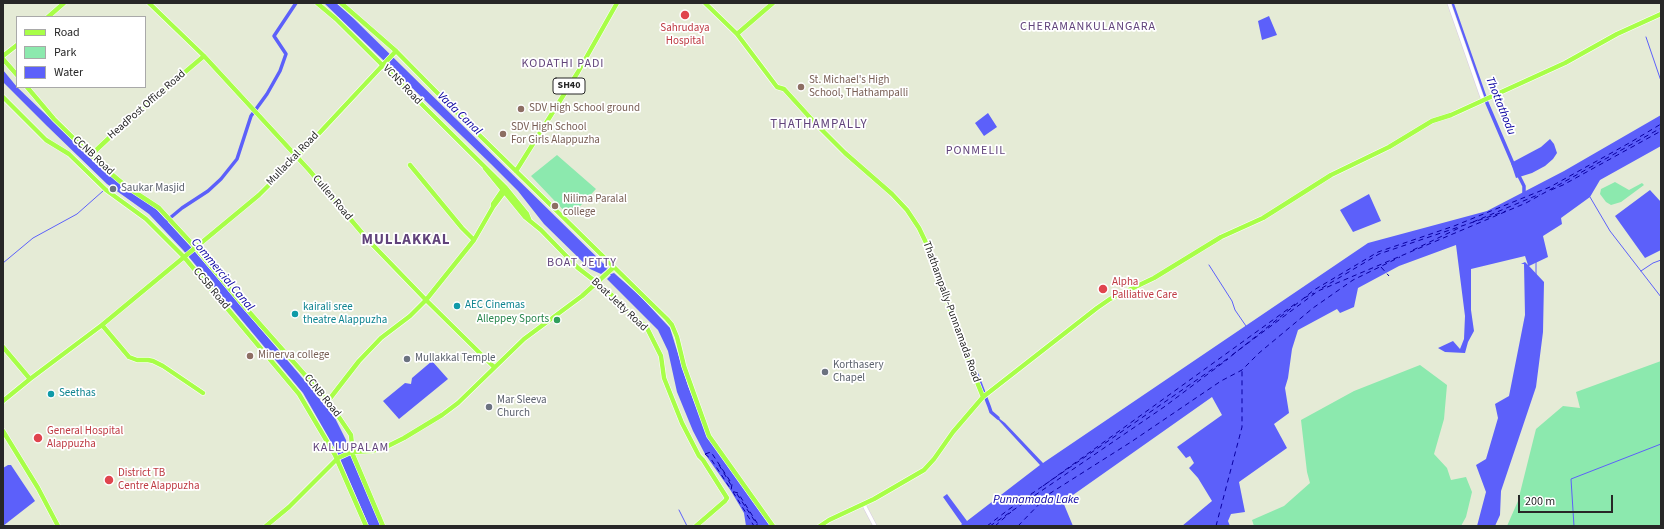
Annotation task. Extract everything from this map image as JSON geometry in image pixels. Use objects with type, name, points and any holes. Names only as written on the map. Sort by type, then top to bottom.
[{"type":"main road","points":[[49,16],[64,3]]},
{"type":"main road","name":"Cullen Road","points":[[149,3],[204,56],[297,157],[367,238],[403,274],[426,300],[494,367]]},
{"type":"main road","name":"VCNS Road","points":[[317,3],[383,64],[505,189]]},
{"type":"main road","points":[[341,3],[395,52],[672,325],[677,337],[684,366],[709,436],[773,526]]},
{"type":"main road","name":"SH40","points":[[516,171],[578,72],[617,3]]},
{"type":"main road","name":"Thathampally-Punnamada Road","points":[[705,3],[737,34],[777,87],[784,89],[845,153],[903,205],[915,222],[931,253],[962,342],[984,396]]},
{"type":"main road","points":[[737,34],[773,3]]},
{"type":"main road","points":[[820,526],[829,520],[864,505],[906,482],[929,465],[953,432],[984,396],[1110,299],[1154,278],[1221,237],[1258,221],[1331,175],[1389,147],[1432,121],[1447,117],[1571,60],[1617,34],[1661,14]]},
{"type":"main road","points":[[16,45],[3,58],[16,75]]},
{"type":"main road","name":"Mullackal Road","points":[[184,256],[259,195],[297,157],[395,52]]},
{"type":"main road","name":"HeadPost Office Road","points":[[91,155],[127,121],[204,56]]},
{"type":"main road","name":"CCNB Road","points":[[28,88],[54,119],[117,179],[154,203],[195,247],[244,306],[328,401],[350,435],[352,452],[383,526]]},
{"type":"main road","name":"CCSB Road","points":[[3,97],[46,140],[69,154],[105,189],[146,219],[184,256],[299,394],[337,459],[366,526]]},
{"type":"main road","points":[[410,165],[462,228],[474,240]]},
{"type":"main road","points":[[328,401],[359,361],[381,338],[410,316],[426,300],[474,240],[505,189]]},
{"type":"main road","name":"Boat Jetty Road","points":[[505,189],[525,217],[529,219],[578,268],[596,284],[604,288],[647,328],[661,356],[664,378],[682,423],[699,456],[727,498],[696,526]]},
{"type":"main road","points":[[3,401],[102,325],[184,256]]},
{"type":"main road","points":[[266,526],[289,507],[337,459],[352,452],[378,450],[404,438],[442,415],[458,403],[524,339],[563,311],[614,267]]},
{"type":"main road","points":[[102,325],[129,357],[137,360],[153,361],[203,392]]},
{"type":"main road","points":[[3,347],[30,379]]},
{"type":"main road","points":[[3,431],[38,488],[58,526]]},
{"type":"street","points":[[1449,3],[1484,99]]},
{"type":"street","points":[[864,505],[875,526]]},
{"type":"green space","points":[[557,155],[596,189],[570,217],[531,176]]},
{"type":"green space","points":[[1615,182],[1629,190],[1642,183],[1644,185],[1621,202],[1611,205],[1606,202],[1600,194],[1601,189]]},
{"type":"green space","points":[[1661,361],[1661,526],[1507,526],[1518,501],[1536,429],[1563,406],[1580,408],[1576,392]]},
{"type":"green space","points":[[1420,365],[1447,385],[1444,419],[1434,454],[1447,468],[1451,480],[1466,477],[1472,492],[1466,517],[1461,526],[1254,526],[1252,520],[1284,506],[1310,483],[1307,472],[1301,420],[1354,391]]},
{"type":"water","points":[[324,3],[336,3],[353,18],[608,268],[606,269],[611,274],[614,273],[640,296],[670,328],[688,386],[708,437],[770,526],[746,526],[744,513],[731,491],[705,454],[693,431],[677,392],[668,351],[658,330],[607,279],[611,275],[606,270],[601,274],[590,269],[544,224],[518,191],[491,164]]},
{"type":"water","points":[[1269,16],[1277,35],[1262,40],[1258,21]]},
{"type":"water","points":[[3,70],[16,86],[16,88],[18,88],[88,155],[117,181],[156,209],[190,246],[305,381],[335,418],[346,440],[348,449],[381,526],[369,526],[338,454],[303,393],[183,250],[149,214],[107,184],[3,82]]},
{"type":"water","points":[[988,113],[997,127],[984,136],[975,123]]},
{"type":"water","name":"Punnamada Lake","points":[[1661,115],[1661,146],[1600,180],[1590,197],[1561,218],[1562,224],[1543,236],[1548,257],[1529,266],[1544,282],[1543,332],[1536,387],[1501,491],[1500,515],[1495,526],[1477,526],[1486,492],[1476,465],[1486,459],[1498,418],[1495,404],[1509,396],[1525,315],[1524,264],[1521,264],[1525,262],[1528,265],[1525,256],[1471,269],[1471,310],[1474,331],[1468,342],[1465,353],[1445,352],[1438,348],[1453,341],[1460,349],[1464,339],[1465,316],[1456,245],[1399,266],[1358,288],[1354,307],[1340,313],[1337,309],[1298,330],[1292,349],[1285,388],[1289,413],[1274,424],[1287,448],[1239,482],[1245,512],[1231,514],[1228,521],[1230,526],[1182,526],[1212,501],[1198,478],[1189,468],[1194,463],[1190,456],[1186,458],[1177,447],[1222,415],[1212,397],[1063,502],[1073,526],[960,526],[962,524],[943,497],[947,494],[967,521],[1040,465],[991,412],[1005,423],[1043,463],[1368,243],[1487,211],[1564,171]]},
{"type":"water","points":[[1550,139],[1554,144],[1557,153],[1553,159],[1545,166],[1532,173],[1516,178],[1511,163],[1541,147]]},
{"type":"water","points":[[1650,190],[1661,202],[1661,250],[1645,258],[1615,216]]},
{"type":"water","points":[[1369,194],[1381,221],[1353,232],[1340,210]]},
{"type":"water","points":[[432,361],[448,379],[399,419],[383,401],[405,383],[411,384],[412,378]]},
{"type":"water","points":[[11,465],[35,501],[3,526],[3,468]]},
{"type":"waterway","points":[[164,223],[182,208],[208,191],[221,179],[237,159],[251,116],[267,94],[280,71],[286,54],[274,36],[296,3]]},
{"type":"waterway","name":"Thottathodu","points":[[1452,3],[1487,103],[1514,166]]},
{"type":"waterway","points":[[1646,37],[1661,81]]},
{"type":"waterway","name":"Thottathodu","points":[[1518,174],[1524,186],[1524,194]]},
{"type":"waterway","points":[[3,263],[33,238],[77,214],[103,191]]},
{"type":"waterway","points":[[1590,197],[1610,231],[1661,297]]},
{"type":"waterway","points":[[1641,271],[1653,263],[1661,260]]},
{"type":"waterway","points":[[1536,262],[1536,275]]},
{"type":"waterway","points":[[1209,265],[1246,326]]},
{"type":"waterway","points":[[976,372],[991,412],[998,418]]},
{"type":"waterway","points":[[1574,526],[1571,479],[1661,444]]},
{"type":"waterway","points":[[679,510],[687,526]]},
{"type":"ferry route","points":[[987,526],[1230,357],[1314,290],[1378,252],[1454,226],[1550,187],[1661,124]]},
{"type":"ferry route","points":[[1232,355],[1318,291],[1526,203],[1661,128]]},
{"type":"ferry route","points":[[1551,190],[1563,185],[1661,131]]},
{"type":"ferry route","points":[[1473,222],[1540,194]]},
{"type":"ferry route","points":[[1322,288],[1379,254],[1506,211]]},
{"type":"ferry route","points":[[1413,250],[1459,228]]},
{"type":"ferry route","points":[[1018,526],[1049,494],[1131,442],[1221,381],[1242,370],[1259,353],[1313,308],[1353,280],[1400,257]]},
{"type":"ferry route","points":[[1381,267],[1389,276]]},
{"type":"ferry route","points":[[1304,298],[1314,293]]},
{"type":"ferry route","points":[[1043,486],[1295,304]]},
{"type":"ferry route","points":[[990,526],[1164,407],[1228,359]]},
{"type":"ferry route","points":[[1216,526],[1242,427],[1242,370]]},
{"type":"ferry route","points":[[705,454],[711,452],[732,484],[731,491],[738,493],[759,526]]},
{"type":"ferry route","points":[[705,454],[711,459],[730,488]]},
{"type":"ferry route","points":[[719,465],[731,485]]},
{"type":"ferry route","points":[[733,492],[754,526]]},
{"type":"ferry route","points":[[737,494],[758,526]]},
{"type":"ferry route","points":[[1021,504],[1033,494]]},
{"type":"ferry route","points":[[995,526],[1011,512]]},
{"type":"place","name":"Sahrudaya Hospital","points":[[685,15]]},
{"type":"place","name":"St. Michael's High School, THathampalli","points":[[801,87]]},
{"type":"place","name":"SDV High School ground","points":[[521,109]]},
{"type":"place","name":"SDV High School For Girls Alappuzha","points":[[503,134]]},
{"type":"place","name":"Saukar Masjid","points":[[113,189]]},
{"type":"place","name":"Nilima Paralal college","points":[[555,206]]},
{"type":"place","name":"Alpha Palliative Care","points":[[1103,289]]},
{"type":"place","name":"AEC Cinemas","points":[[457,306]]},
{"type":"place","name":"kairali sree theatre Alappuzha","points":[[295,314]]},
{"type":"place","name":"Alleppey Sports","points":[[557,320]]},
{"type":"place","name":"Minerva college","points":[[250,356]]},
{"type":"place","name":"Mullakkal Temple","points":[[407,359]]},
{"type":"place","name":"Korthasery Chapel","points":[[825,372]]},
{"type":"place","name":"Seethas","points":[[51,394]]},
{"type":"place","name":"Mar Sleeva Church","points":[[489,407]]},
{"type":"place","name":"General Hospital Alappuzha","points":[[38,438]]},
{"type":"place","name":"District TB Centre Alappuzha","points":[[109,480]]},
{"type":"district","name":"CHERAMANKULANGARA","points":[[1088,27]]},
{"type":"district","name":"KODATHI PADI","points":[[563,64]]},
{"type":"district","name":"THATHAMPALLY","points":[[819,125]]},
{"type":"district","name":"PONMELIL","points":[[976,151]]},
{"type":"district","name":"MULLAKKAL","points":[[406,241]]},
{"type":"district","name":"BOAT JETTY","points":[[582,263]]},
{"type":"district","name":"KALLUPALAM","points":[[351,448]]},
{"type":"water label","name":"Vada Canal","points":[[459,114]]},
{"type":"water label","name":"Commercial Canal","points":[[222,275]]}]
